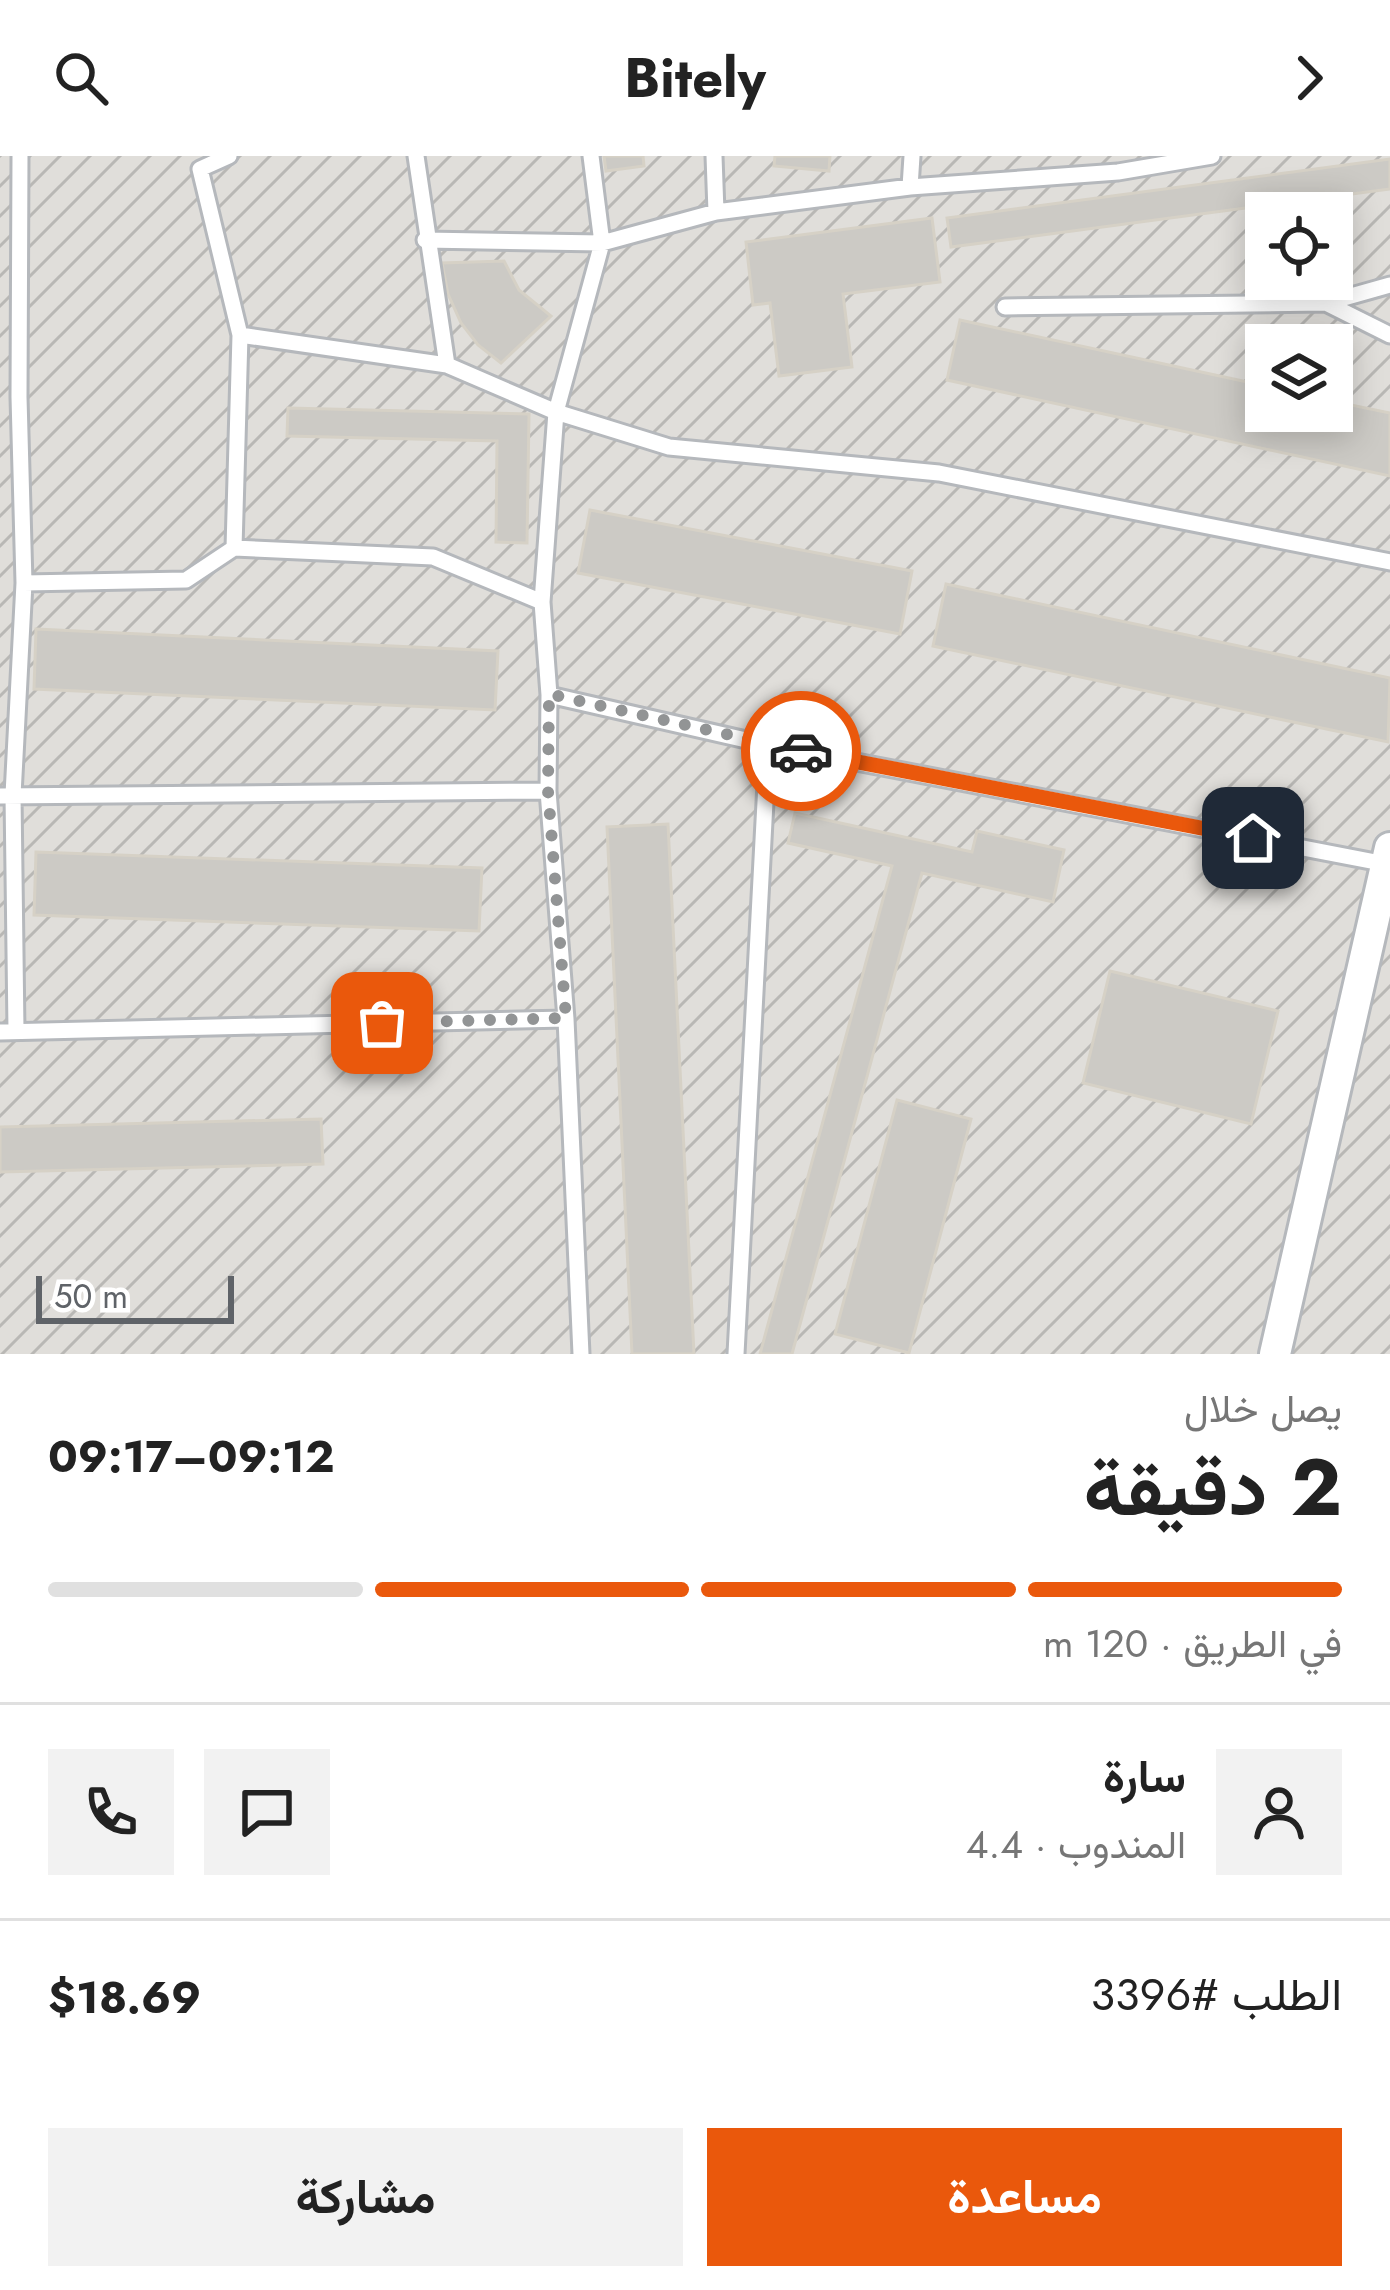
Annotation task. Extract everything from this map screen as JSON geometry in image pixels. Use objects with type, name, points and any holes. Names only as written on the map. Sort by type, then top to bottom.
[{"type":"street","points":[[1275,1354],[1388,856]]},
{"type":"lane","points":[[20,156],[24,583],[6,795],[8,1031],[566,1018]]},
{"type":"lane","points":[[229,156],[200,169],[240,335],[235,548]]},
{"type":"lane","points":[[416,156],[446,365]]},
{"type":"lane","points":[[581,1354],[566,1018],[548,791],[549,694],[542,602],[556,412],[602,243],[591,156]]},
{"type":"lane","points":[[714,156],[716,212]]},
{"type":"lane","points":[[910,187],[911,156]]},
{"type":"lane","points":[[425,240],[602,243],[716,212],[1212,156]]},
{"type":"lane","points":[[1005,307],[1326,303],[1390,284]]},
{"type":"lane","points":[[1326,303],[1390,335]]},
{"type":"lane","points":[[240,335],[446,365],[556,412],[669,447],[938,473],[1390,562]]},
{"type":"lane","points":[[24,583],[186,580],[235,548],[433,557],[542,602]]},
{"type":"lane","points":[[549,694],[768,745],[1388,856]]},
{"type":"lane","points":[[736,1354],[768,745]]},
{"type":"lane","points":[[6,795],[548,791]]},
{"type":"shaded area","points":[[0,156],[1390,156],[1390,1354],[0,1354]]},
{"type":"building","points":[[604,156],[643,156],[644,166],[606,171]]},
{"type":"building","points":[[775,156],[830,156],[829,171],[774,166]]},
{"type":"building","points":[[1390,159],[1390,189],[1353,194],[1245,192],[1245,208],[951,247],[947,218]]},
{"type":"building","points":[[932,218],[940,282],[843,294],[852,367],[779,376],[770,303],[753,305],[746,242]]},
{"type":"building","points":[[504,261],[519,290],[551,316],[501,363],[461,323],[448,294],[442,263]]},
{"type":"building","points":[[960,320],[1245,381],[1245,432],[1353,432],[1353,405],[1390,413],[1390,476],[947,380]]},
{"type":"building","points":[[288,408],[529,414],[527,543],[496,542],[497,441],[287,436]]},
{"type":"building","points":[[590,510],[912,571],[900,634],[578,573]]},
{"type":"building","points":[[946,584],[1390,678],[1388,742],[933,646]]},
{"type":"building","points":[[36,629],[498,651],[495,710],[34,689]]},
{"type":"building","points":[[795,813],[972,852],[977,831],[1064,850],[1053,902],[922,873],[792,1354],[760,1354],[892,866],[788,843]]},
{"type":"building","points":[[668,824],[694,1354],[632,1354],[607,827]]},
{"type":"building","points":[[36,852],[482,868],[479,931],[34,915]]},
{"type":"building","points":[[1110,971],[1278,1011],[1251,1124],[1083,1083]]},
{"type":"building","points":[[897,1100],[971,1119],[909,1353],[835,1334]]},
{"type":"building","points":[[321,1119],[323,1164],[0,1172],[0,1127]]},
{"type":"way so far","points":[[382,1023],[566,1018],[548,791],[549,694],[801,751]]},
{"type":"route","points":[[801,751],[1253,838]]}]
